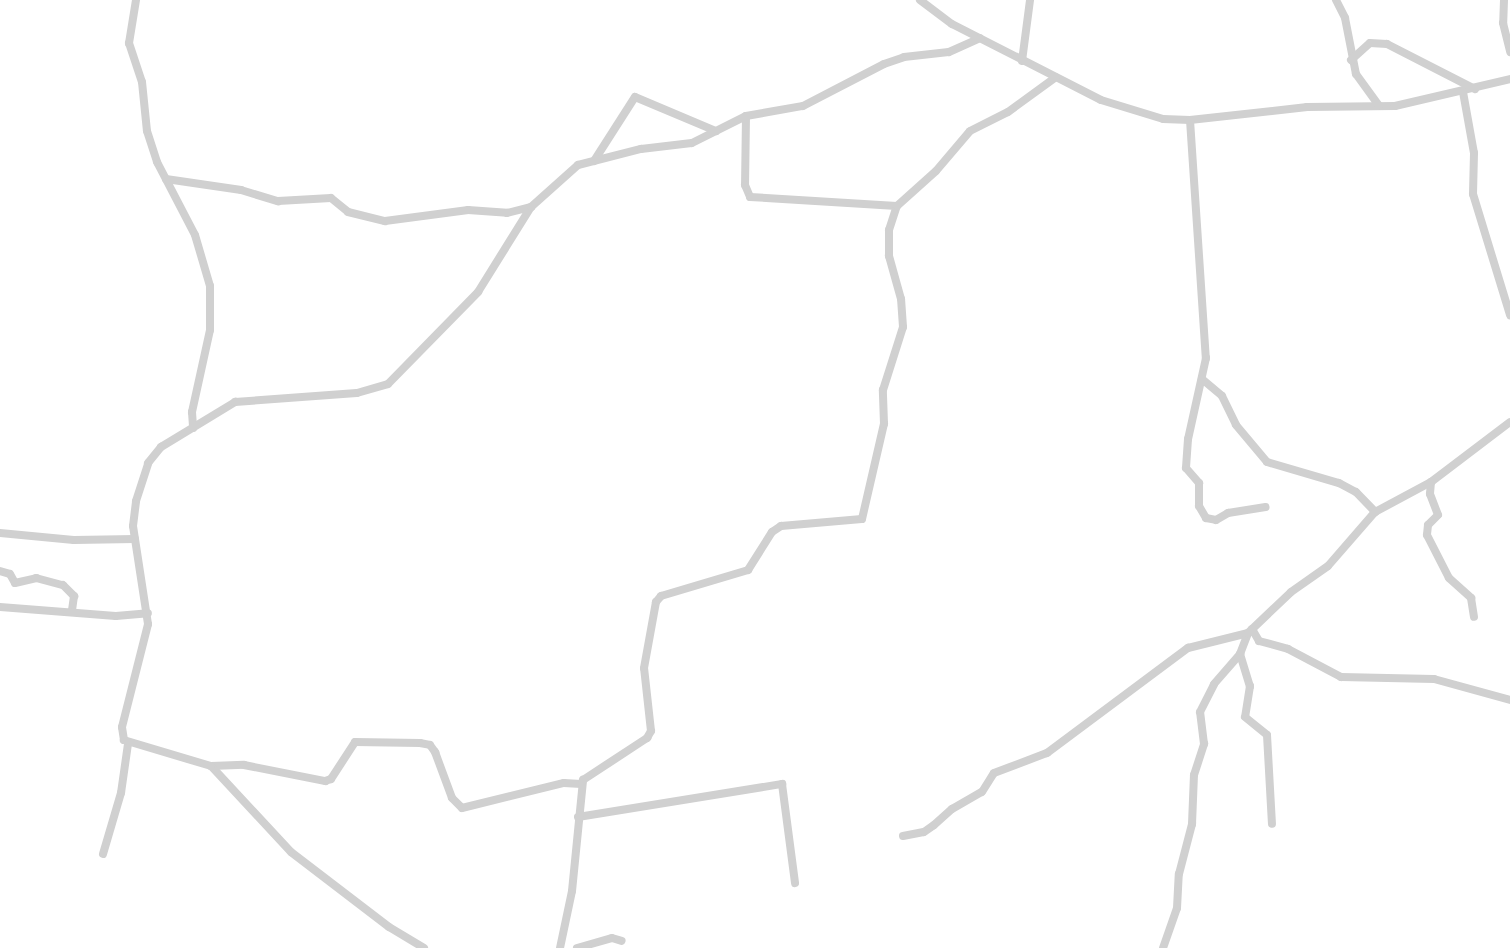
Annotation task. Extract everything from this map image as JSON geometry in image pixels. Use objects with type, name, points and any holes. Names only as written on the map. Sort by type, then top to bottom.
[{"type":"street","points":[[136,0],[129,43],[142,82],[147,131],[166,180],[195,235],[210,286],[210,330],[192,412],[193,428]]},
{"type":"street","points":[[920,0],[952,24],[1023,61],[1132,112],[1190,120],[1307,107],[1379,106],[1422,102],[1510,79]]},
{"type":"street","points":[[1023,61],[1030,0]]},
{"type":"street","points":[[1336,0],[1345,18],[1351,60],[1366,92],[1379,106]]},
{"type":"street","points":[[1504,0],[1503,23],[1510,52]]},
{"type":"street","points":[[103,854],[121,793],[128,744],[122,727],[146,637],[148,613],[135,539],[136,501],[148,463],[161,447],[244,400],[357,393],[388,384],[478,292],[531,207],[566,173],[594,160],[651,147],[692,143],[746,116],[803,106],[884,64],[949,52],[980,38]]},
{"type":"street","points":[[1351,60],[1370,43],[1387,44],[1475,89]]},
{"type":"street","points":[[560,948],[572,891],[581,784],[585,777],[647,738],[651,730],[644,668],[652,610],[661,596],[748,570],[771,532],[781,526],[862,519],[884,424],[883,390],[903,327],[901,299],[889,256],[889,230],[897,206],[936,171],[970,131],[1008,112],[1056,77]]},
{"type":"street","points":[[1463,92],[1474,153],[1473,194],[1510,315]]},
{"type":"street","points":[[594,160],[635,97],[716,131]]},
{"type":"street","points":[[746,116],[745,186],[750,197],[897,206]]},
{"type":"street","points":[[1190,120],[1205,318],[1202,379],[1188,439],[1186,468],[1199,483],[1201,511],[1206,518],[1216,520],[1228,513],[1266,507]]},
{"type":"street","points":[[166,180],[241,190],[278,201],[331,198],[348,212],[385,221],[468,210],[507,213],[531,207]]},
{"type":"street","points":[[1202,379],[1222,396],[1236,425],[1267,462],[1339,483],[1356,492],[1375,512]]},
{"type":"street","points":[[1163,948],[1177,908],[1179,874],[1192,824],[1194,776],[1204,744],[1200,712],[1214,684],[1240,654],[1250,631],[1291,592],[1328,566],[1375,512],[1431,482],[1510,422]]},
{"type":"street","points":[[1431,482],[1430,494],[1438,515],[1428,525],[1427,535],[1449,578],[1471,598],[1474,617]]},
{"type":"street","points":[[0,533],[74,540],[135,539]]},
{"type":"street","points":[[0,571],[10,574],[15,583],[36,578],[63,585],[74,596],[72,611]]},
{"type":"street","points":[[0,607],[116,616],[148,613]]},
{"type":"street","points":[[1250,631],[1259,641],[1288,649],[1341,678],[1434,679],[1510,700]]},
{"type":"street","points":[[903,836],[934,825],[952,809],[982,792],[994,773],[1047,753],[1188,648],[1250,631]]},
{"type":"street","points":[[1240,654],[1250,686],[1245,717],[1267,735],[1272,824]]},
{"type":"street","points":[[128,744],[211,766],[244,765],[325,781],[331,779],[355,742],[420,742],[430,745],[435,752],[452,798],[462,808],[564,783],[581,784]]},
{"type":"street","points":[[211,766],[291,852],[389,927],[424,948]]},
{"type":"street","points":[[578,817],[782,784],[795,883]]},
{"type":"street","points":[[577,948],[612,938],[622,940]]}]
